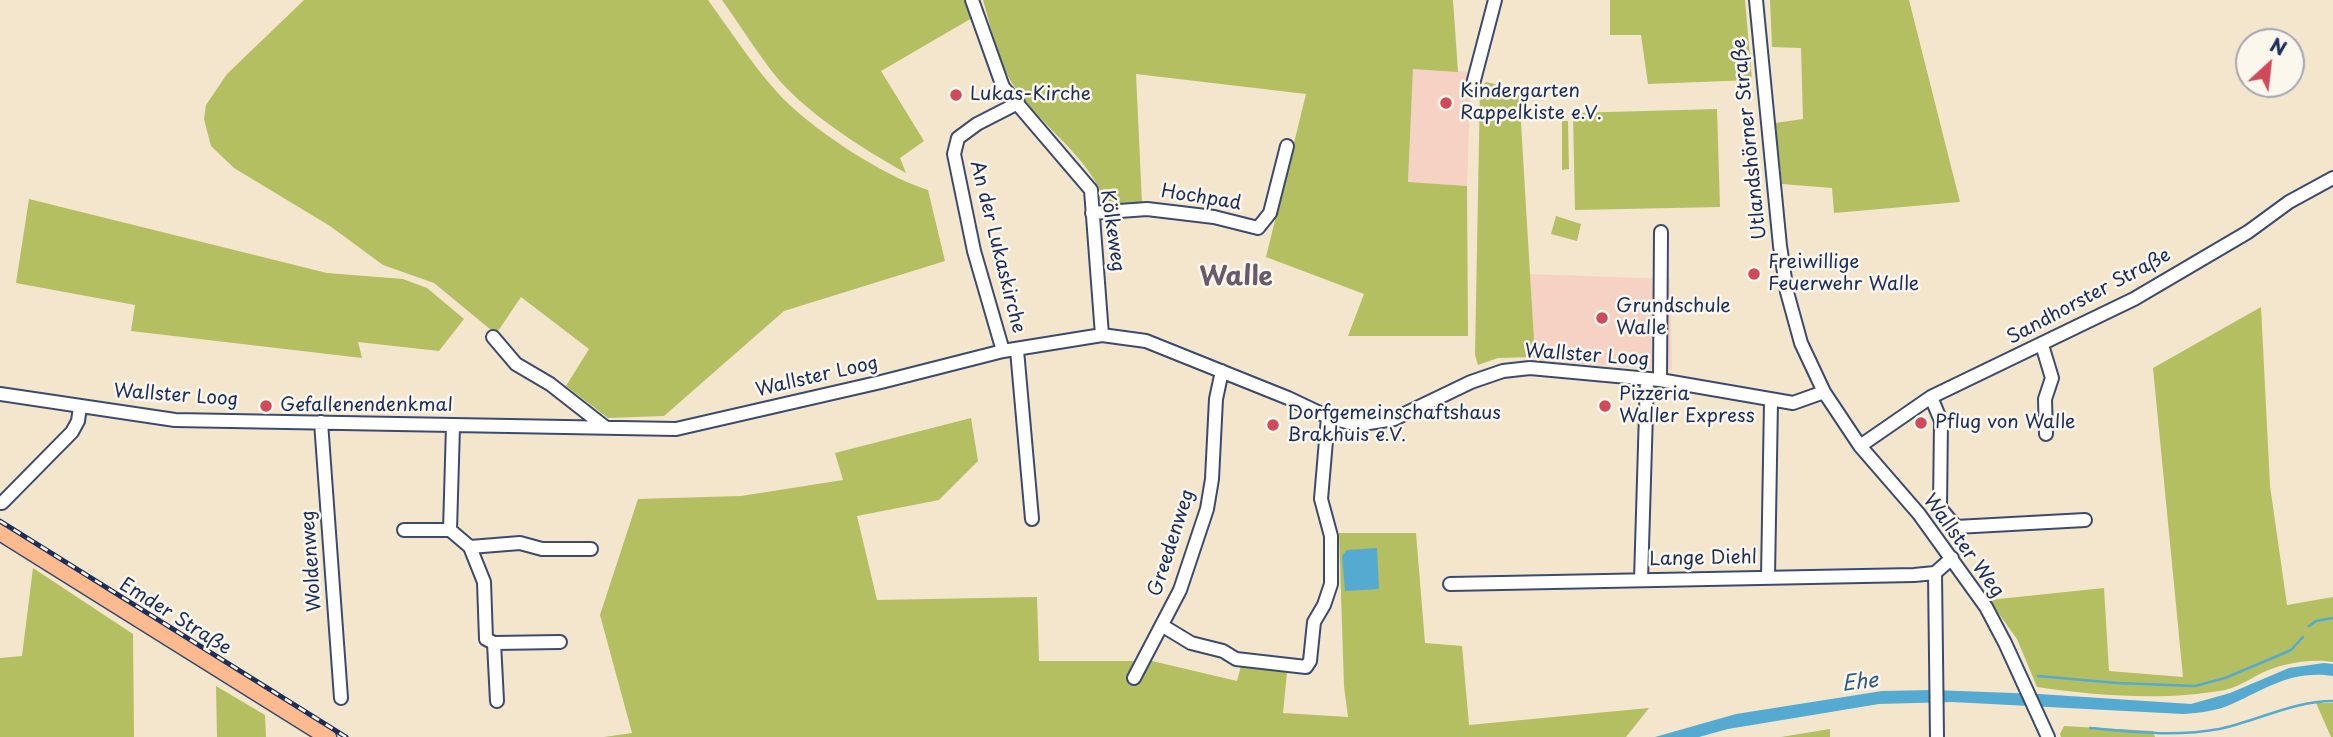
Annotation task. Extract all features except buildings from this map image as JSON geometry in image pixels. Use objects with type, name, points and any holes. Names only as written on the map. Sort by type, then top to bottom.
[{"type":"main road","name":"Emder Straße","points":[[0,532],[328,737]]},
{"type":"street","name":"Kölkeweg","points":[[972,0],[1003,87],[1091,190],[1102,335]]},
{"type":"street","points":[[1473,84],[1495,0]]},
{"type":"street","name":"Utlandshörner Straße","points":[[1756,0],[1773,192],[1787,292],[1801,343],[1825,391]]},
{"type":"street","name":"An der Lukaskirche","points":[[1003,351],[974,251],[954,154],[958,138],[977,124],[1018,103]]},
{"type":"street","name":"Hochpad","points":[[1092,213],[1147,209],[1214,217],[1258,228],[1270,213],[1287,146]]},
{"type":"street","name":"Sandhorster Straße","points":[[1860,446],[1931,397],[2134,299],[2248,232],[2289,202],[2333,178]]},
{"type":"street","name":"Wallster Loog","points":[[1653,380],[1661,232]]},
{"type":"street","name":"Wallster Loog","points":[[0,394],[175,420],[676,429],[1003,351],[1017,351],[1102,335],[1146,341],[1328,417],[1350,423],[1394,419],[1465,385],[1503,371],[1530,369],[1653,380],[1793,403],[1825,391]]},
{"type":"street","points":[[493,337],[516,364],[550,384],[605,427]]},
{"type":"street","points":[[2042,345],[2052,378],[2045,399],[2046,434]]},
{"type":"street","points":[[1017,351],[1032,519]]},
{"type":"street","name":"Greedenweg","points":[[1134,678],[1180,590],[1208,509],[1216,399],[1222,371]]},
{"type":"street","points":[[1641,580],[1653,380]]},
{"type":"street","name":"Wallster Weg","points":[[1825,391],[1860,446],[1919,514],[1986,607],[2048,737]]},
{"type":"street","points":[[1931,397],[1941,421],[1940,508],[1956,527],[2085,520]]},
{"type":"street","points":[[1768,577],[1771,401]]},
{"type":"street","points":[[2,503],[72,432],[78,421],[80,407]]},
{"type":"street","points":[[1163,626],[1191,643],[1223,651],[1236,659],[1306,667],[1310,661],[1314,622],[1324,605],[1331,584],[1331,536],[1321,499],[1328,417]]},
{"type":"street","name":"Woldenweg","points":[[321,422],[341,698]]},
{"type":"street","points":[[450,530],[453,426]]},
{"type":"street","points":[[404,530],[450,530],[470,547],[484,582],[486,639],[494,643],[560,642]]},
{"type":"street","points":[[470,547],[520,543],[542,550],[591,549]]},
{"type":"street","points":[[1937,737],[1935,573],[1952,558]]},
{"type":"street","name":"Lange Diehl","points":[[1450,584],[1935,573]]},
{"type":"street","points":[[494,643],[497,701]]},
{"type":"shaded area","points":[[1413,68],[1471,72],[1467,186],[1408,183]]},
{"type":"shaded area","name":"Grundschule Walle","points":[[1530,274],[1670,279],[1672,370],[1535,361]]},
{"type":"green space","points":[[304,0],[708,0],[776,91],[807,120],[868,162],[928,190],[945,261],[784,311],[664,416],[608,418],[566,386],[589,349],[521,297],[496,334],[434,283],[383,265],[330,226],[234,168],[211,146],[204,119],[206,105],[227,74]]},
{"type":"green space","points":[[722,0],[965,0],[972,18],[881,71],[924,141],[900,158],[906,173],[838,131],[792,93],[764,61]]},
{"type":"green space","points":[[983,0],[1453,0],[1458,72],[1413,69],[1408,182],[1467,186],[1468,336],[1348,336],[1364,294],[1266,257],[1306,94],[1136,74],[1142,203],[1110,206],[1105,203],[1088,170],[1019,94],[1009,78],[997,50]]},
{"type":"green space","points":[[1610,0],[1745,0],[1752,80],[1648,84],[1641,35],[1610,35]]},
{"type":"green space","points":[[1770,0],[1909,0],[1960,202],[1834,213],[1832,188],[1782,184],[1775,123],[1803,119],[1801,48],[1772,47]]},
{"type":"green space","points":[[1486,82],[1519,90],[1535,357],[1498,358],[1478,365],[1475,355],[1480,88]]},
{"type":"green space","points":[[1717,109],[1720,207],[1575,210],[1573,113]]},
{"type":"green space","points":[[1562,121],[1568,121],[1569,169],[1562,170]]},
{"type":"green space","points":[[29,199],[327,273],[403,279],[427,288],[464,319],[439,351],[358,342],[362,358],[131,331],[135,305],[16,283]]},
{"type":"green space","points":[[1556,216],[1581,224],[1577,241],[1551,234]]},
{"type":"green space","points":[[2261,307],[2270,486],[2287,605],[2333,597],[2333,662],[2288,664],[2225,690],[2179,695],[2108,695],[2037,687],[2017,639],[1989,600],[2104,588],[2109,671],[2183,677],[2153,368]]},
{"type":"green space","points":[[971,418],[978,461],[939,500],[857,516],[877,600],[1037,597],[1039,661],[1152,661],[1237,681],[1241,666],[1287,672],[1283,713],[1348,717],[1344,686],[1339,533],[1416,533],[1425,643],[1462,646],[1469,725],[1649,708],[1626,737],[604,737],[632,733],[600,615],[638,499],[741,496],[843,480],[835,453]]},
{"type":"green space","points":[[33,568],[133,634],[134,737],[0,737],[0,658],[22,656]]},
{"type":"green space","points":[[216,686],[265,715],[266,737],[217,737]]},
{"type":"green space","points":[[2316,703],[2333,703],[2333,737],[2331,737]]},
{"type":"green space","points":[[2064,726],[2153,731],[2155,737],[2061,737]]},
{"type":"green space","points":[[1830,729],[1830,737],[1781,737]]},
{"type":"water","points":[[1377,548],[1379,589],[1345,591],[1342,556],[1347,550]]},
{"type":"water","points":[[2333,664],[2333,676],[2292,678],[2226,706],[2196,713],[1952,702],[1879,704],[1728,729],[1699,737],[1655,737],[1736,714],[1882,691],[2039,694],[2191,704],[2230,693],[2289,668]]},
{"type":"waterway","points":[[2309,626],[2316,621],[2333,618]]},
{"type":"waterway","points":[[2038,676],[2195,686],[2225,678],[2291,650],[2303,637]]},
{"type":"waterway","points":[[2090,728],[2187,733],[2233,726],[2304,704],[2333,701]]},
{"type":"railway","points":[[0,521],[346,737]]},
{"type":"place","name":"Lukas-Kirche","points":[[956,95]]},
{"type":"place","name":"Kindergarten Rappelkiste e.V.","points":[[1446,103]]},
{"type":"place","name":"Freiwillige Feuerwehr Walle","points":[[1754,274]]},
{"type":"place","name":"Grundschule Walle","points":[[1602,318]]},
{"type":"place","name":"Gefallenendenkmal","points":[[266,406]]},
{"type":"place","name":"Pizzeria Waller Express","points":[[1605,406]]},
{"type":"place","name":"Pflug von Walle","points":[[1921,423]]},
{"type":"place","name":"Dorfgemeinschaftshaus Brakhuis e.V.","points":[[1273,425]]},
{"type":"district","name":"Walle","points":[[1236,278]]},
{"type":"water label","name":"Ehe","points":[[1860,683]]}]
